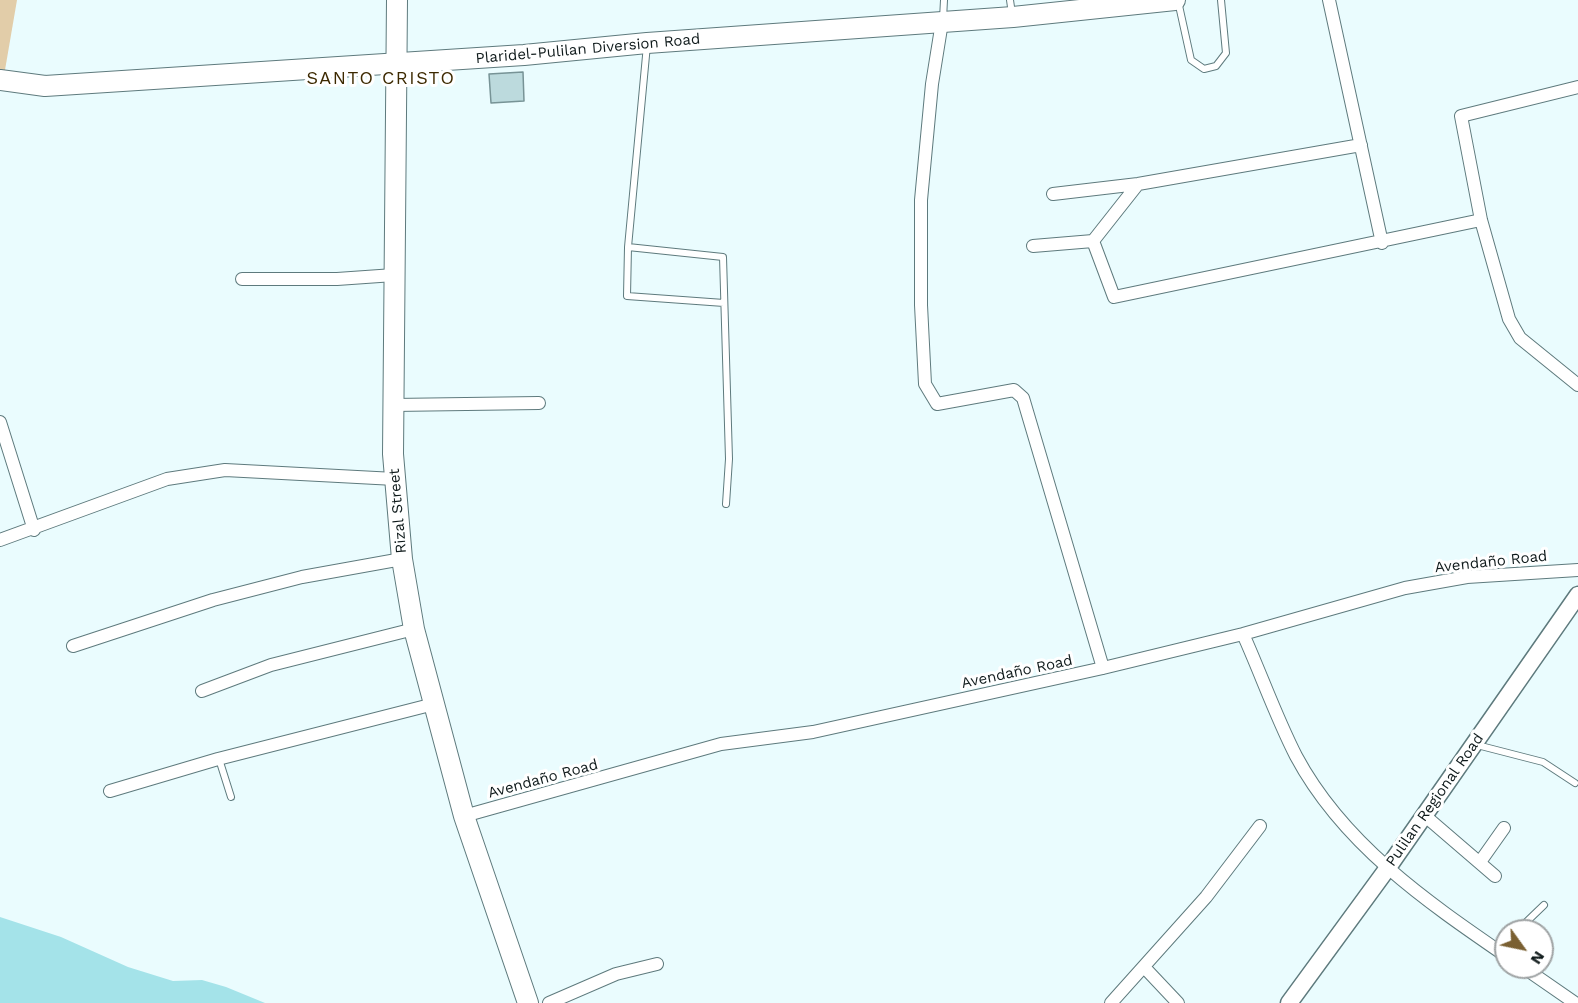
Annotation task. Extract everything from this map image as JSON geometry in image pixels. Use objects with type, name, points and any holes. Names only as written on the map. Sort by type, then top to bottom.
[{"type":"main road","name":"Rizal Street","points":[[397,0],[393,405],[395,479],[402,559],[414,629],[464,816],[528,1003]]},
{"type":"main road","name":"Plaridel-Pulilan Diversion Road","points":[[0,80],[45,86],[395,64],[942,22],[1011,9],[1176,0]]},
{"type":"main road","name":"Pulilan Regional Road","points":[[1289,1003],[1387,869],[1578,595]]},
{"type":"street","points":[[1329,0],[1382,243]]},
{"type":"street","points":[[942,22],[932,84],[921,201],[921,305],[925,384],[937,404],[1014,390],[1023,398],[1102,668]]},
{"type":"street","points":[[1578,87],[1461,116],[1482,220],[1509,319],[1520,338],[1578,385]]},
{"type":"street","points":[[1053,194],[1138,184],[1361,145]]},
{"type":"street","points":[[1034,246],[1093,241],[1138,184]]},
{"type":"street","points":[[1093,241],[1114,297],[1382,243],[1482,220]]},
{"type":"street","points":[[242,279],[337,279],[394,275]]},
{"type":"street","points":[[393,405],[539,403]]},
{"type":"street","points":[[0,422],[34,530]]},
{"type":"street","points":[[0,540],[34,530],[167,479],[197,473],[225,470],[395,479]]},
{"type":"street","points":[[73,646],[213,600],[302,577],[402,559]]},
{"type":"street","name":"Avendaño Road","points":[[464,816],[721,744],[813,732],[1102,668],[1243,634],[1406,588],[1467,576],[1578,570]]},
{"type":"street","points":[[202,691],[272,664],[414,629]]},
{"type":"street","points":[[1243,634],[1296,756],[1336,816],[1387,869],[1494,943]]},
{"type":"street","points":[[110,791],[219,759],[434,704]]},
{"type":"street","points":[[1424,815],[1495,876]]},
{"type":"street","points":[[1111,1003],[1206,897],[1260,826]]},
{"type":"street","points":[[1480,862],[1504,828]]},
{"type":"street","points":[[549,1003],[616,974],[657,964]]},
{"type":"street","points":[[1144,967],[1178,1003]]},
{"type":"street","points":[[1540,979],[1575,1003]]},
{"type":"lane","points":[[942,22],[944,0]]},
{"type":"lane","points":[[1176,0],[1191,60],[1204,69],[1216,66],[1226,52],[1221,0]]},
{"type":"lane","points":[[647,44],[628,248],[627,296],[724,303]]},
{"type":"lane","points":[[628,248],[723,257],[729,459],[726,504]]},
{"type":"lane","points":[[1474,744],[1543,762],[1575,783]]},
{"type":"lane","points":[[219,759],[231,797]]},
{"type":"lane","points":[[1529,919],[1544,905]]},
{"type":"shaded area","points":[[0,0],[17,0],[5,70],[0,69]]},
{"type":"water","points":[[0,917],[61,937],[128,967],[173,981],[202,980],[265,1003],[0,1003]]},
{"type":"building","points":[[523,72],[524,101],[491,103],[489,74]]},
{"type":"district","name":"SANTO CRISTO","points":[[381,79]]}]
